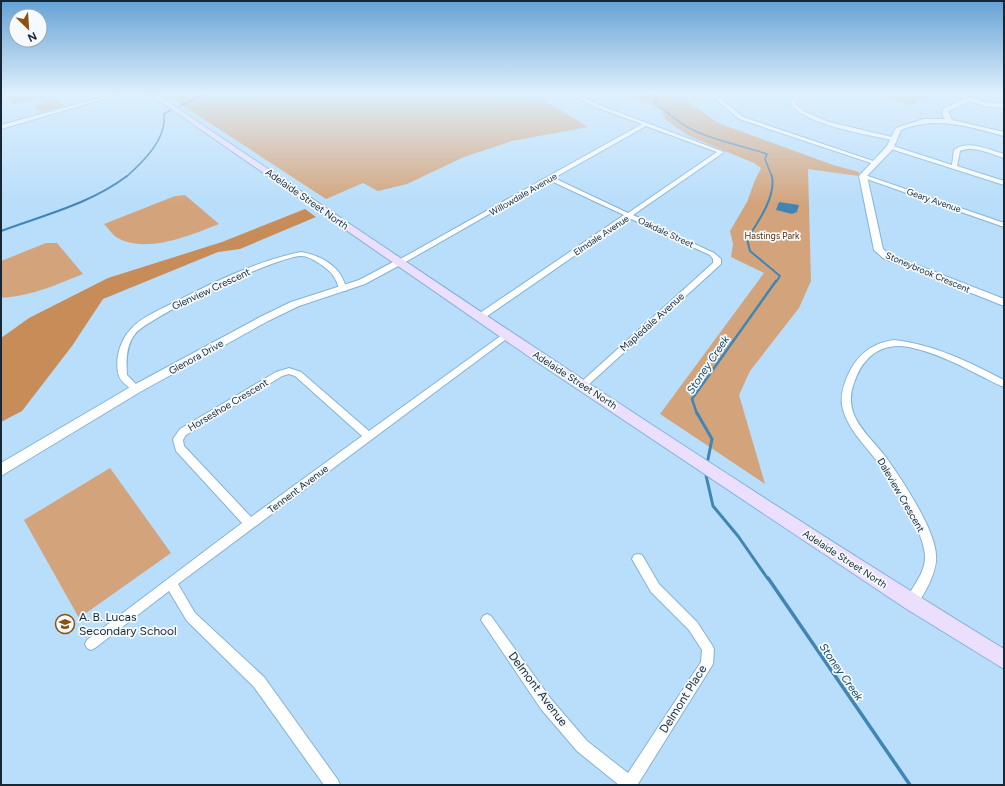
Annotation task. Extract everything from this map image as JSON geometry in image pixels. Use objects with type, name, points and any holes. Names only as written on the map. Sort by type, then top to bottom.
[{"type":"main road","name":"Adelaide Street North","points":[[205,130],[480,318],[911,602],[1004,660]]},
{"type":"street","name":"Willowdale Avenue","points":[[399,262],[636,130]]},
{"type":"street","name":"Elmdale Avenue","points":[[480,318],[721,152],[661,130]]},
{"type":"street","points":[[777,130],[876,163]]},
{"type":"street","points":[[854,130],[893,138]]},
{"type":"street","points":[[863,176],[890,148],[898,130]]},
{"type":"street","points":[[985,130],[1004,134]]},
{"type":"street","points":[[890,148],[1004,183]]},
{"type":"street","points":[[954,167],[957,150],[960,148],[976,148],[1004,156]]},
{"type":"street","name":"Geary Avenue","points":[[863,176],[1004,225]]},
{"type":"street","name":"Stoneybrook Crescent","points":[[863,176],[879,250],[886,256],[1004,304]]},
{"type":"street","name":"Oakdale Street","points":[[549,178],[712,254],[717,258]]},
{"type":"street","name":"Glenview Crescent","points":[[136,389],[123,376],[121,362],[124,343],[134,329],[148,319],[198,294],[250,270],[301,254],[314,258],[337,274],[343,289]]},
{"type":"street","name":"Mapledale Avenue","points":[[583,385],[717,264],[717,258]]},
{"type":"street","name":"Glenora Drive","points":[[1,470],[136,389],[295,304],[343,289],[374,277],[399,262]]},
{"type":"street","name":"Tennent Avenue","points":[[92,644],[170,583],[506,335]]},
{"type":"street","name":"Daleview Crescent","points":[[911,602],[921,588],[929,570],[930,549],[918,521],[882,460],[855,428],[846,403],[850,379],[864,358],[883,344],[901,342],[922,347],[1004,384]]},
{"type":"street","name":"Horseshoe Crescent","points":[[250,524],[179,448],[178,439],[183,432],[279,374],[290,371],[298,374],[369,436]]},
{"type":"street","name":"Delmont Place","points":[[630,784],[707,664],[708,648],[693,626],[654,588],[638,559]]},
{"type":"street","points":[[170,583],[191,616],[259,682],[333,785]]},
{"type":"street","name":"Delmont Avenue","points":[[487,620],[546,704],[582,746],[630,784]]},
{"type":"green space","points":[[220,130],[573,130],[512,141],[464,157],[407,184],[378,191],[363,183],[326,199]]},
{"type":"green space","name":"Hastings Park","points":[[680,130],[736,130],[833,165],[859,172],[859,176],[808,169],[811,281],[799,308],[750,371],[739,395],[765,484],[660,414],[764,273],[731,257],[733,244],[730,231],[747,202],[761,168],[754,163],[689,136]]},
{"type":"green space","points":[[185,195],[219,224],[182,238],[154,244],[140,244],[128,242],[116,237],[104,224],[175,196]]},
{"type":"green space","points":[[46,243],[57,243],[83,274],[53,286],[23,295],[1,298],[1,261]]},
{"type":"green space","points":[[110,468],[171,553],[79,618],[24,520]]},
{"type":"shaded area","points":[[305,209],[316,217],[240,249],[218,252],[103,299],[72,346],[22,411],[1,422],[1,338],[29,318],[108,278],[222,242]]},
{"type":"water","points":[[779,202],[799,205],[797,212],[792,214],[776,210]]},
{"type":"waterway","points":[[126,177],[146,157],[158,141],[163,130]]},
{"type":"waterway","name":"Stoney Creek","points":[[693,130],[711,137],[767,154],[765,159],[772,177]]},
{"type":"waterway","points":[[1,231],[66,208],[98,194],[127,176]]},
{"type":"waterway","name":"Stoney Creek","points":[[772,176],[773,184],[769,201],[747,239],[750,251],[780,276],[776,282]]},
{"type":"waterway","name":"Stoney Creek","points":[[697,414],[692,399],[776,281]]},
{"type":"waterway","name":"Stoney Creek","points":[[697,413],[712,439],[707,464]]},
{"type":"waterway","name":"Stoney Creek","points":[[705,471],[713,506],[738,536],[768,579]]},
{"type":"waterway","name":"Stoney Creek","points":[[768,578],[910,785]]},
{"type":"place","name":"A. B. Lucas Secondary School","points":[[65,624]]}]
